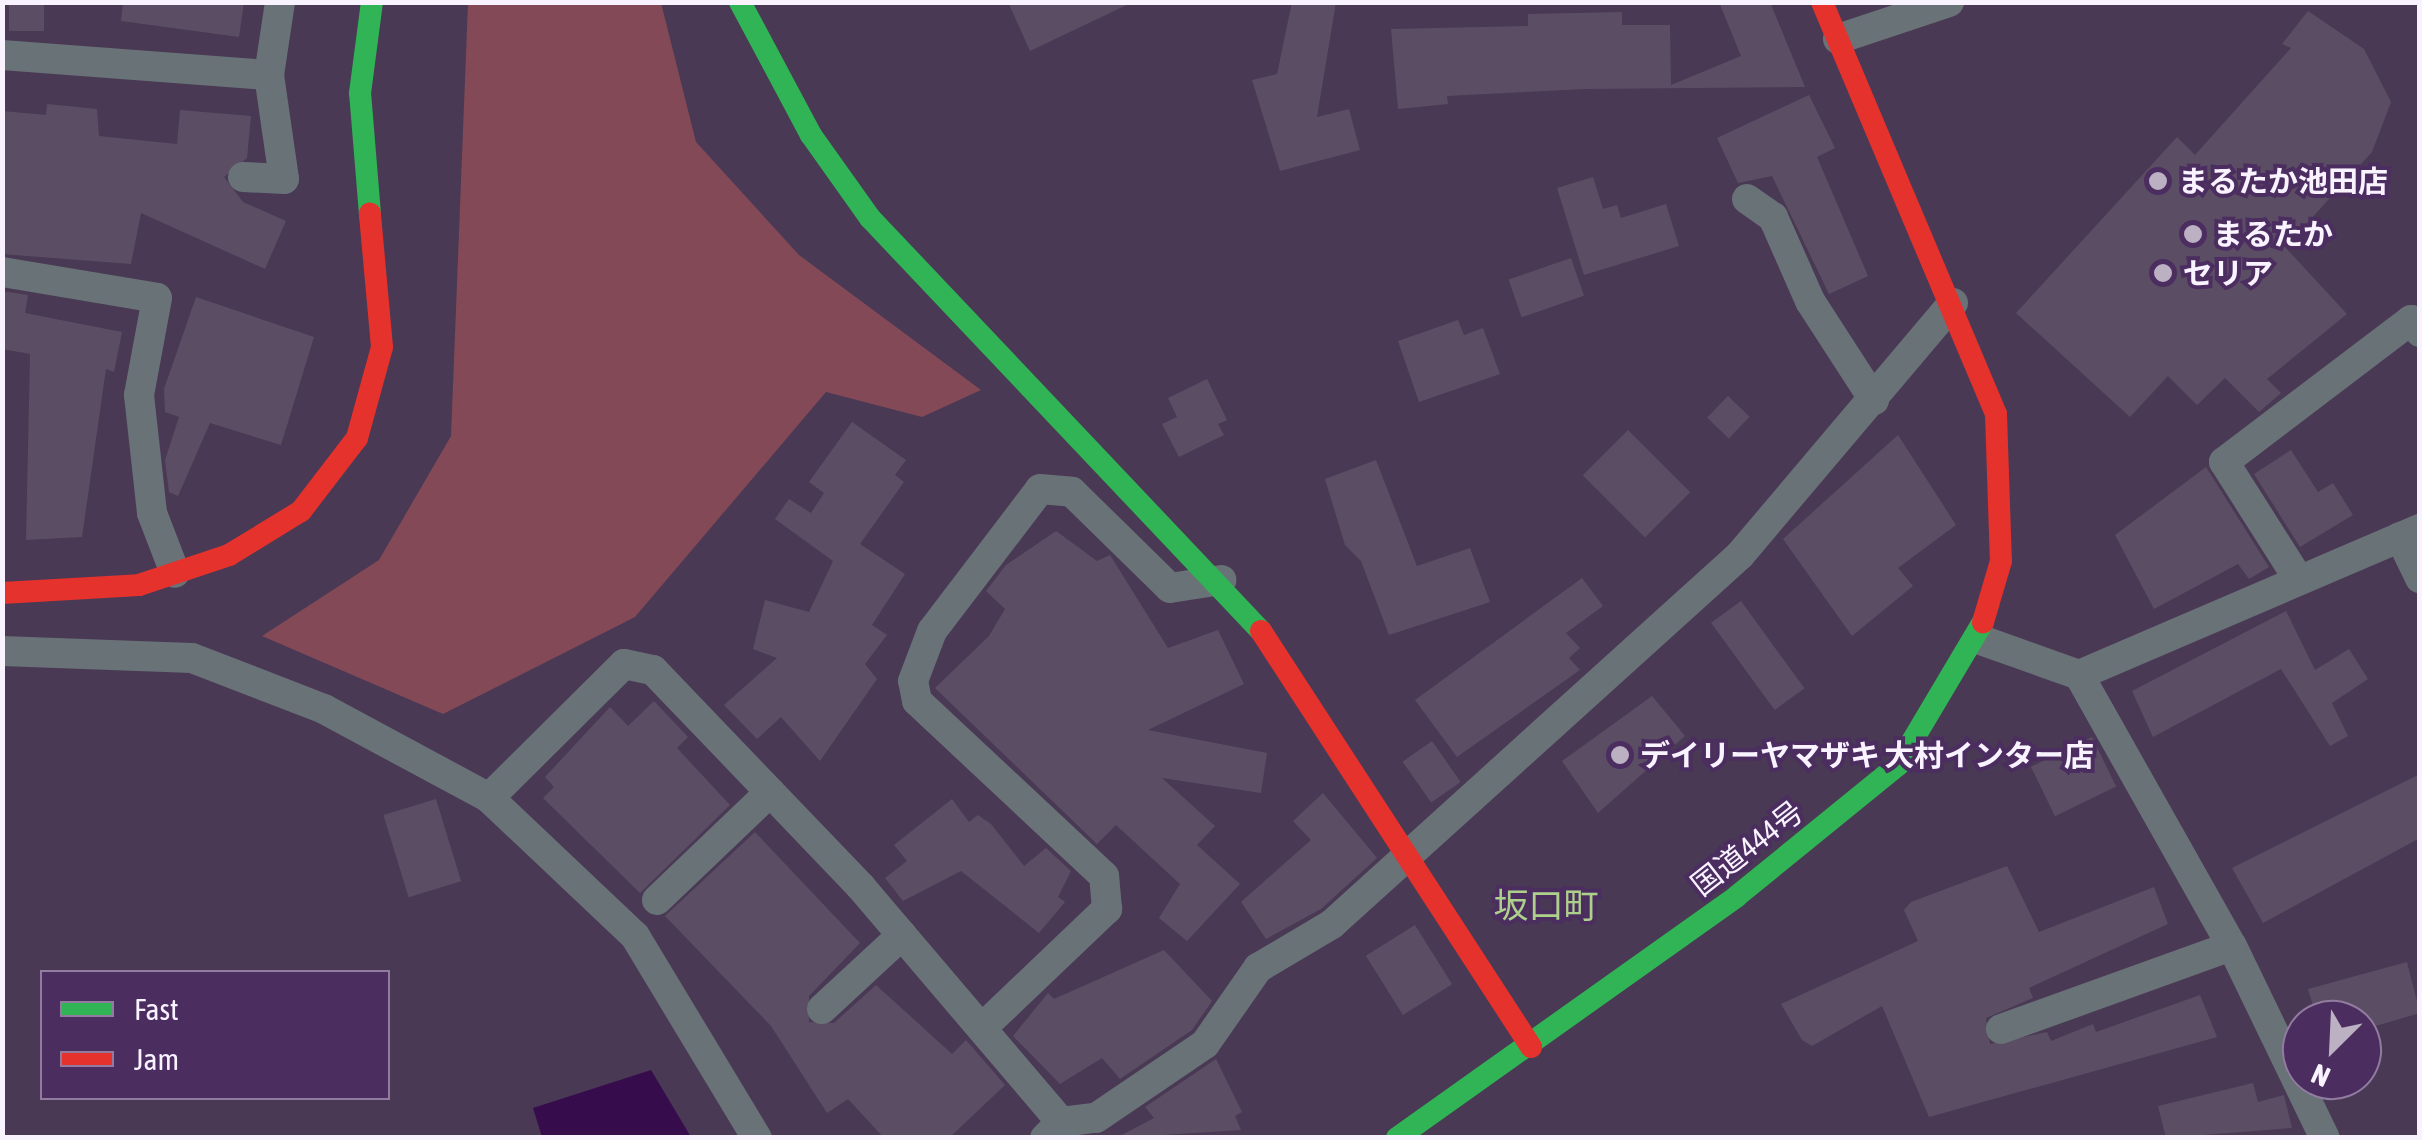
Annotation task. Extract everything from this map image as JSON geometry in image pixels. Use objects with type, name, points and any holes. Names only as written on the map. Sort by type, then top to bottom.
[{"type":"main road","points":[[2,593],[140,584],[228,555],[301,511],[358,438],[382,347],[360,92],[372,2]]},
{"type":"main road","points":[[740,2],[810,135],[870,218],[1221,580],[1306,694],[1402,853],[1531,1047]]},
{"type":"main road","name":"国道444号","points":[[1397,1138],[1531,1047],[1898,765],[1978,639],[2000,561],[2005,483],[1996,414],[1822,2]]},
{"type":"street","points":[[243,176],[284,179],[269,74],[280,2]]},
{"type":"street","points":[[1838,38],[1949,2]]},
{"type":"street","points":[[2,55],[269,74]]},
{"type":"street","points":[[1747,199],[1773,217],[1810,301],[1874,400]]},
{"type":"street","points":[[2,272],[157,298],[139,394],[152,513],[175,573]]},
{"type":"street","points":[[489,798],[624,664],[653,670],[902,935],[982,1028],[1053,1130],[1096,1118],[1205,1044],[1258,968],[1332,924],[1402,853],[1740,555],[1952,303]]},
{"type":"street","points":[[2299,580],[2224,462],[2411,320],[2420,332]]},
{"type":"street","points":[[982,1028],[1107,909],[1104,876],[917,701],[913,681],[932,631],[1040,489],[1072,492],[1170,588],[1221,580]]},
{"type":"street","points":[[2079,675],[2410,533],[2420,578]]},
{"type":"street","points":[[1978,639],[2079,675],[2232,946],[2325,1138]]},
{"type":"street","points":[[2,651],[192,658],[324,708],[489,798],[635,936],[757,1138]]},
{"type":"street","points":[[657,900],[770,792]]},
{"type":"street","points":[[822,1009],[902,935]]},
{"type":"street","points":[[2002,1029],[2232,946]]},
{"type":"shaded area","points":[[468,3],[661,3],[696,142],[799,255],[981,390],[922,417],[826,392],[635,617],[443,714],[262,636],[379,560],[451,436]]},
{"type":"shaded area","points":[[651,1070],[691,1137],[542,1137],[533,1108]]},
{"type":"building","points":[[9,2],[44,2],[44,31],[9,31]]},
{"type":"building","points":[[123,2],[244,2],[239,37],[121,21]]},
{"type":"building","points":[[1008,2],[1133,2],[1030,51]]},
{"type":"building","points":[[1292,2],[1336,2],[1317,117],[1349,109],[1360,150],[1280,171],[1252,80],[1277,74]]},
{"type":"building","points":[[1719,2],[1770,2],[1805,87],[1586,89],[1447,96],[1448,104],[1398,109],[1391,29],[1528,26],[1528,14],[1622,12],[1622,25],[1670,25],[1671,85],[1741,56]]},
{"type":"building","name":"まるたか","points":[[2308,11],[2364,49],[2391,102],[2372,152],[2285,247],[2347,314],[2267,379],[2281,393],[2259,412],[2225,378],[2197,405],[2168,376],[2130,417],[2016,313],[2177,137],[2195,155],[2291,48],[2282,44]]},
{"type":"building","points":[[1809,95],[1835,148],[1817,157],[1868,276],[1829,294],[1772,176],[1738,183],[1717,138]]},
{"type":"building","points":[[47,104],[97,109],[99,136],[177,144],[180,110],[251,116],[247,158],[224,177],[243,202],[286,221],[265,269],[141,213],[131,264],[2,254],[2,111],[46,115]]},
{"type":"building","points":[[1593,177],[1603,209],[1617,205],[1621,218],[1666,204],[1679,246],[1584,275],[1557,188]]},
{"type":"building","points":[[1571,258],[1584,296],[1522,317],[1509,279]]},
{"type":"building","points":[[2,291],[28,295],[25,313],[122,332],[114,372],[106,369],[82,537],[26,540],[30,354],[2,349]]},
{"type":"building","points":[[196,297],[314,337],[281,445],[210,423],[178,496],[169,492],[165,460],[179,417],[165,412],[164,389]]},
{"type":"building","points":[[1458,320],[1464,335],[1483,328],[1500,374],[1419,402],[1398,341]]},
{"type":"building","points":[[1207,379],[1227,420],[1218,424],[1224,435],[1179,457],[1162,424],[1177,417],[1168,398]]},
{"type":"building","points":[[1728,396],[1750,417],[1729,438],[1707,418]]},
{"type":"building","points":[[852,422],[906,460],[895,475],[904,482],[860,544],[905,574],[872,625],[887,635],[865,664],[877,679],[820,761],[781,717],[757,739],[724,705],[777,658],[753,649],[765,600],[809,612],[833,561],[775,519],[789,499],[811,513],[824,493],[809,482]]},
{"type":"building","points":[[1628,430],[1690,492],[1645,537],[1583,475]]},
{"type":"building","points":[[1898,435],[1956,525],[1898,568],[1913,586],[1852,636],[1783,539]]},
{"type":"building","points":[[2291,450],[2318,492],[2333,483],[2353,515],[2300,547],[2254,474]]},
{"type":"building","points":[[1376,460],[1417,566],[1470,548],[1490,602],[1389,635],[1361,561],[1345,545],[1325,479]]},
{"type":"building","points":[[2206,467],[2269,567],[2249,579],[2238,564],[2154,609],[2115,535]]},
{"type":"building","points":[[1056,531],[1097,561],[1110,555],[1168,648],[1218,630],[1244,684],[1148,730],[1267,753],[1261,793],[1162,778],[1215,826],[1197,845],[1240,884],[1187,941],[1159,918],[1180,884],[1116,825],[1097,844],[935,688],[989,636],[1005,609],[986,591],[1006,565]]},
{"type":"building","points":[[1582,578],[1603,606],[1566,633],[1580,648],[1569,658],[1580,670],[1457,757],[1415,700]]},
{"type":"building","points":[[1741,601],[1804,688],[1775,710],[1711,623]]},
{"type":"building","points":[[2286,611],[2315,670],[2349,649],[2368,679],[2332,703],[2348,736],[2330,746],[2281,669],[2153,737],[2132,691]]},
{"type":"building","name":"デイリーヤマザキ 大村インター店","points":[[1652,696],[1685,736],[1598,813],[1562,761]]},
{"type":"building","points":[[654,701],[688,737],[677,748],[730,805],[640,893],[543,798],[554,787],[545,777],[610,707],[628,726]]},
{"type":"building","points":[[2092,737],[2116,786],[2055,816],[2031,767]]},
{"type":"building","points":[[1432,741],[1461,782],[1431,803],[1403,762]]},
{"type":"building","points":[[2420,774],[2420,838],[2263,923],[2232,868]]},
{"type":"building","points":[[1323,793],[1377,858],[1321,909],[1266,939],[1241,902],[1311,840],[1293,821]]},
{"type":"building","points":[[436,799],[461,881],[409,897],[383,815]]},
{"type":"building","points":[[952,799],[969,822],[978,815],[991,824],[1024,866],[1046,848],[1071,871],[1058,897],[1065,902],[1039,933],[961,871],[903,901],[885,878],[907,861],[894,845]]},
{"type":"building","points":[[755,832],[860,943],[809,996],[809,1022],[834,1023],[876,985],[952,1054],[966,1040],[1005,1085],[949,1138],[884,1138],[848,1099],[827,1113],[771,1026],[665,916]]},
{"type":"building","points":[[2007,866],[2039,932],[2154,887],[2168,924],[2029,988],[2033,998],[1986,1018],[1990,1044],[2047,1032],[2051,1041],[2093,1024],[2096,1032],[2200,995],[2217,1037],[1929,1117],[1882,1006],[1812,1046],[1802,1040],[1781,1004],[1918,941],[1904,910],[1911,902]]},
{"type":"building","points":[[1415,925],[1452,984],[1403,1015],[1366,956]]},
{"type":"building","points":[[1164,950],[1212,1001],[1192,1030],[1120,1079],[1102,1058],[1060,1084],[1013,1036],[1048,993],[1054,999]]},
{"type":"building","points":[[2407,962],[2420,1013],[2382,1024],[2382,1000],[2311,1000],[2308,989]]},
{"type":"building","points":[[1216,1059],[1242,1112],[1235,1116],[1241,1130],[1116,1138],[1154,1118],[1145,1107]]},
{"type":"building","points":[[2253,1083],[2258,1102],[2282,1096],[2292,1128],[2166,1138],[2158,1106]]},
{"type":"traffic: fast","points":[[370,214],[360,93],[372,2]]},
{"type":"traffic: fast","points":[[740,2],[811,135],[870,218],[1261,631]]},
{"type":"traffic: fast","points":[[1397,1138],[1737,896],[1898,765],[1983,622]]},
{"type":"traffic: jam","points":[[1822,2],[1996,414],[2001,561],[1983,622]]},
{"type":"traffic: jam","points":[[2,593],[139,585],[229,555],[301,511],[357,438],[382,347],[370,214]]},
{"type":"traffic: jam","points":[[1261,631],[1531,1047]]},
{"type":"place","name":"まるたか池田店","points":[[2158,181]]},
{"type":"place","name":"まるたか","points":[[2193,234]]},
{"type":"place","name":"セリア","points":[[2163,273]]},
{"type":"place","name":"デイリーヤマザキ 大村インター店","points":[[1620,755]]},
{"type":"district","name":"坂口町","points":[[1546,905]]}]
